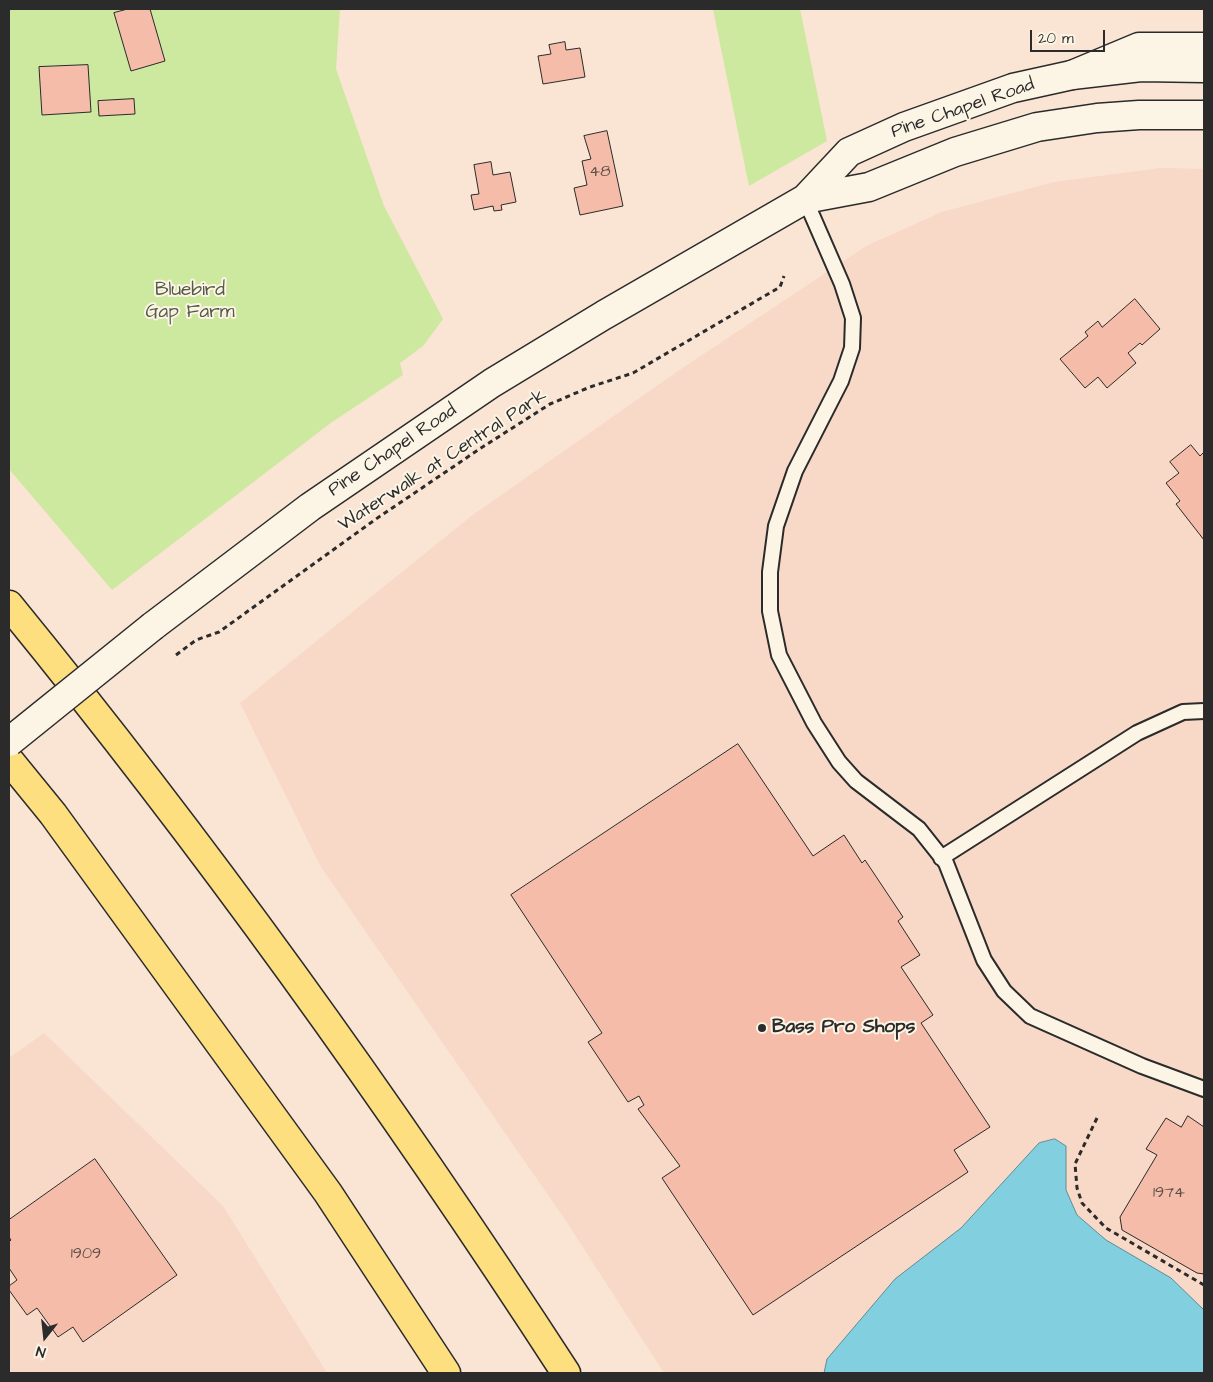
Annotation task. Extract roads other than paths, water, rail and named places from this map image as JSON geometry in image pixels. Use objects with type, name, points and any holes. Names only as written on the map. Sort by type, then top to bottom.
[{"type":"highway","points":[[9,605],[202,851],[330,1024],[451,1198],[566,1373]]},
{"type":"highway","points":[[9,760],[53,814],[322,1185],[446,1373]]},
{"type":"street","points":[[1072,75],[1139,47],[1204,47]]},
{"type":"street","name":"Pine Chapel Road","points":[[9,742],[153,626],[318,502],[492,384],[604,315],[804,199],[850,152],[904,127],[1013,88],[1072,75],[1141,67],[1204,68]]},
{"type":"street","name":"Pine Chapel Road","points":[[804,199],[869,187],[955,152],[1038,127],[1097,118],[1138,115],[1204,115]]},
{"type":"lane","points":[[804,199],[842,284],[853,318],[852,348],[841,381],[795,471],[776,526],[770,572],[770,619],[779,655],[791,681],[839,762],[856,781],[919,829],[941,858],[960,894],[971,930],[984,960],[1004,991],[1030,1016],[1142,1066],[1204,1089]]},
{"type":"lane","points":[[941,858],[1138,733],[1183,712],[1204,711]]},
{"type":"water","points":[[1055,1139],[1066,1146],[1066,1190],[1077,1215],[1106,1240],[1171,1278],[1204,1310],[1204,1373],[824,1373],[827,1359],[895,1279],[961,1228],[1039,1143]]},
{"type":"place","name":"Bass Pro Shops","points":[[762,1028]]},
{"type":"park label","name":"Bluebird Gap Farm","points":[[190,302]]}]
